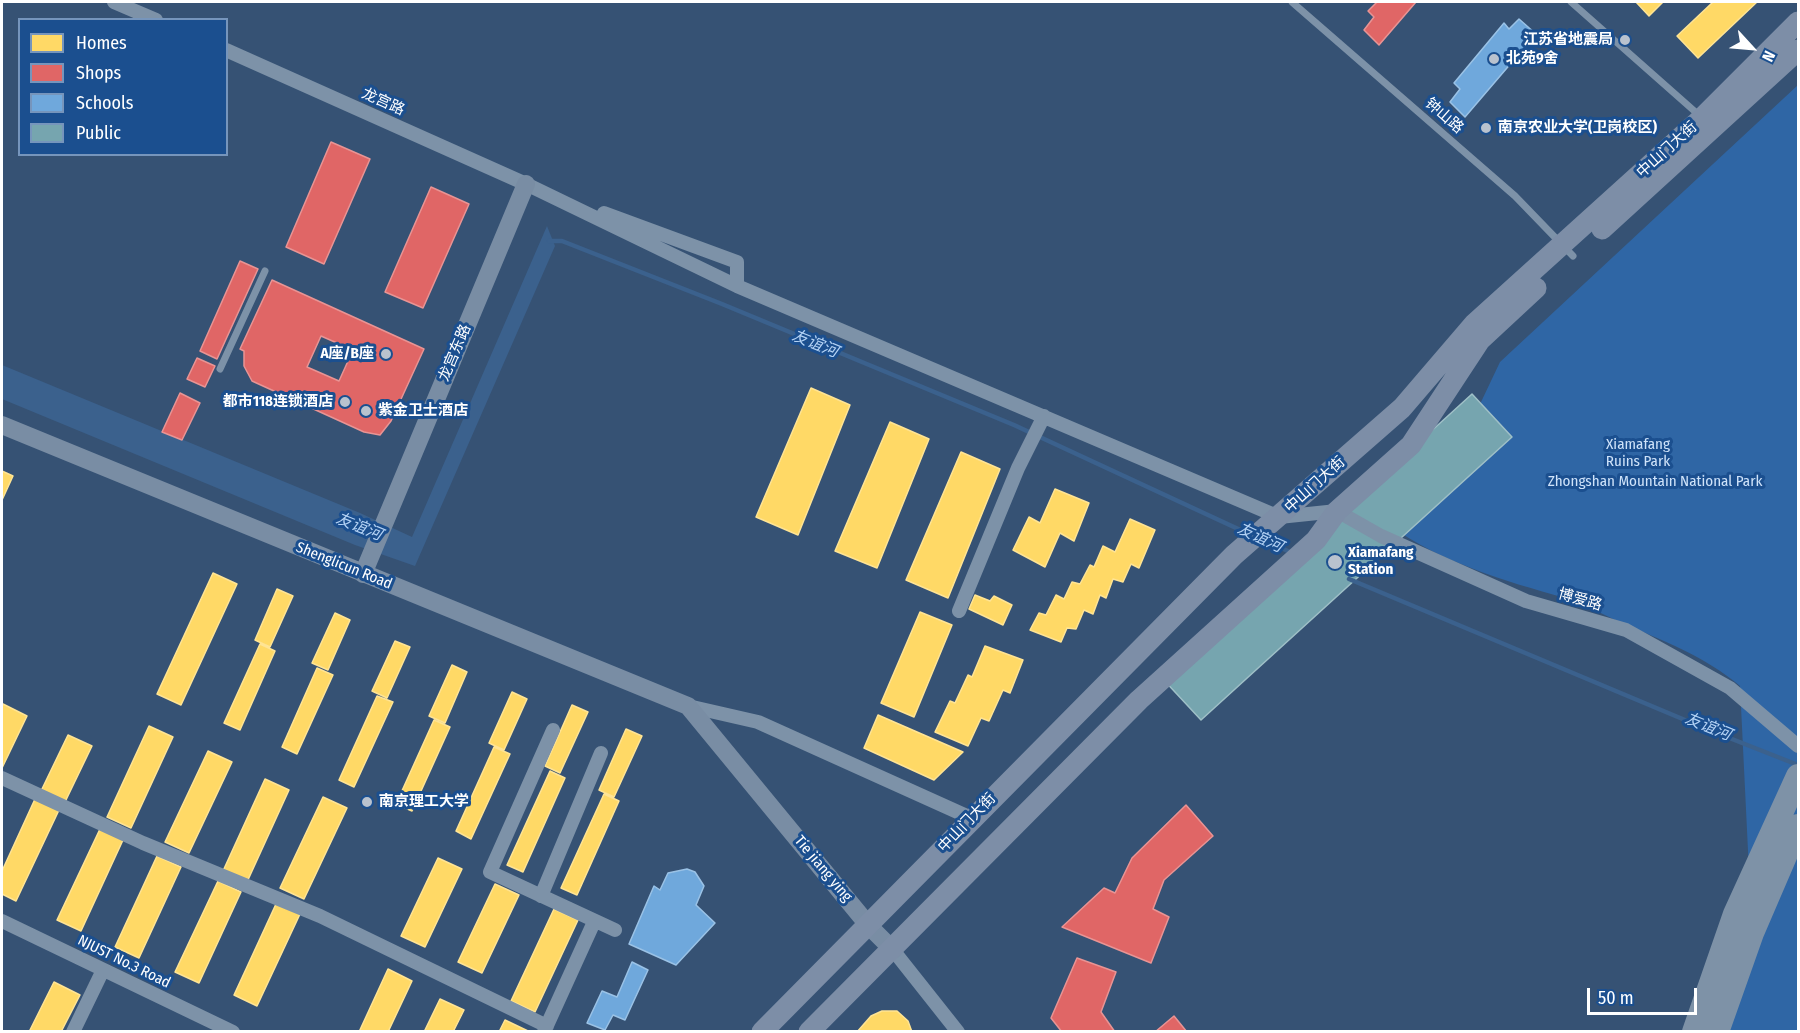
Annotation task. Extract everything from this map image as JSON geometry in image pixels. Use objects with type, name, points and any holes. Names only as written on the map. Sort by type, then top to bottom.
[{"type":"highway","points":[[1694,1032],[1735,914],[1795,782]]},
{"type":"highway","points":[[1717,1032],[1752,933],[1798,826]]},
{"type":"main road","name":"中山门大街","points":[[809,1032],[1139,700],[1316,540],[1337,511],[1411,445],[1480,340],[1798,22]]},
{"type":"main road","name":"中山门大街","points":[[762,1032],[869,926],[971,818],[1234,555],[1402,408],[1474,324],[1568,250],[1798,50]]},
{"type":"street","points":[[114,2],[151,18]]},
{"type":"street","name":"龙宫路","points":[[228,51],[526,184]]},
{"type":"street","points":[[526,184],[737,286],[1042,421],[1279,516],[1337,511]]},
{"type":"street","points":[[526,184],[737,262],[737,286]]},
{"type":"street","name":"龙宫东路","points":[[363,574],[526,184]]},
{"type":"street","points":[[959,611],[1018,468],[1042,421]]},
{"type":"street","name":"Shenglicun Road","points":[[2,424],[688,706]]},
{"type":"street","name":"博爱路","points":[[1337,511],[1381,536],[1526,601],[1626,630],[1730,688],[1798,746]]},
{"type":"street","points":[[688,706],[758,722],[971,818]]},
{"type":"street","name":"Tie jiang ying","points":[[688,706],[958,1032]]},
{"type":"street","points":[[553,730],[490,872],[615,930]]},
{"type":"street","points":[[542,896],[602,753]]},
{"type":"street","points":[[2,778],[142,843],[320,916],[546,1029],[594,922]]},
{"type":"street","name":"NJUST No.3 Road","points":[[2,921],[230,1031]]},
{"type":"street","points":[[72,1032],[103,970]]},
{"type":"lane","name":"钟山路","points":[[1292,2],[1515,196],[1568,250]]},
{"type":"lane","points":[[1571,2],[1702,118]]},
{"type":"lane","points":[[220,369],[265,271]]},
{"type":"green space","name":"Xiamafang Ruins Park","points":[[1798,85],[1798,1031],[1726,1031],[1752,933],[1740,686],[1712,666],[1667,642],[1572,600],[1496,577],[1451,560],[1389,525],[1454,459],[1500,362]]},
{"type":"water","points":[[547,226],[555,246],[415,566],[355,545],[2,399],[2,365],[360,513],[412,537]]},
{"type":"building: Homes","points":[[1636,2],[1663,2],[1649,16]]},
{"type":"building: Homes","points":[[1713,2],[1757,2],[1698,58],[1677,36]]},
{"type":"building: Homes","points":[[811,388],[850,405],[798,535],[756,517]]},
{"type":"building: Homes","points":[[890,422],[929,439],[877,568],[835,551]]},
{"type":"building: Homes","points":[[961,452],[1000,469],[948,598],[906,580]]},
{"type":"building: Homes","points":[[2,471],[13,476],[2,500]]},
{"type":"building: Homes","points":[[1055,489],[1089,503],[1074,541],[1060,533],[1045,567],[1013,550],[1029,517],[1040,523]]},
{"type":"building: Homes","points":[[1130,519],[1155,530],[1139,568],[1131,564],[1123,582],[1113,579],[1106,598],[1100,595],[1093,614],[1084,610],[1076,629],[1067,628],[1061,642],[1030,630],[1039,613],[1046,615],[1056,595],[1064,599],[1072,582],[1080,584],[1090,565],[1094,567],[1103,546],[1115,552]]},
{"type":"building: Homes","points":[[213,573],[237,584],[181,705],[157,694]]},
{"type":"building: Homes","points":[[277,589],[293,596],[270,647],[255,640]]},
{"type":"building: Homes","points":[[975,595],[990,601],[994,596],[1012,605],[1003,625],[969,609]]},
{"type":"building: Homes","points":[[920,612],[952,625],[914,717],[881,703]]},
{"type":"building: Homes","points":[[335,613],[350,620],[328,670],[312,663]]},
{"type":"building: Homes","points":[[395,641],[410,647],[387,698],[372,691]]},
{"type":"building: Homes","points":[[260,644],[275,651],[240,730],[224,723]]},
{"type":"building: Homes","points":[[985,646],[1023,660],[1010,693],[1003,690],[989,721],[981,718],[968,746],[935,732],[950,701],[955,703],[968,675],[972,677]]},
{"type":"building: Homes","points":[[452,665],[467,672],[445,723],[429,716]]},
{"type":"building: Homes","points":[[317,668],[333,675],[297,754],[282,747]]},
{"type":"building: Homes","points":[[512,692],[527,699],[504,750],[489,743]]},
{"type":"building: Homes","points":[[377,696],[393,702],[354,787],[339,780]]},
{"type":"building: Homes","points":[[3,704],[27,716],[2,768],[2,707]]},
{"type":"building: Homes","points":[[572,705],[588,712],[560,773],[545,766]]},
{"type":"building: Homes","points":[[878,715],[963,752],[934,780],[864,748]]},
{"type":"building: Homes","points":[[434,720],[450,727],[412,811],[396,804]]},
{"type":"building: Homes","points":[[149,726],[173,737],[131,828],[107,817]]},
{"type":"building: Homes","points":[[626,729],[642,736],[614,797],[599,790]]},
{"type":"building: Homes","points":[[68,735],[92,746],[65,802],[41,791]]},
{"type":"building: Homes","points":[[494,747],[510,754],[471,839],[456,831]]},
{"type":"building: Homes","points":[[208,751],[232,762],[189,853],[165,842]]},
{"type":"building: Homes","points":[[550,771],[565,778],[523,872],[507,865]]},
{"type":"building: Homes","points":[[265,779],[289,790],[247,882],[223,871]]},
{"type":"building: Homes","points":[[604,794],[619,801],[577,895],[561,888]]},
{"type":"building: Homes","points":[[323,797],[347,808],[304,899],[280,888]]},
{"type":"building: Homes","points":[[35,799],[59,810],[16,901],[2,894],[2,871]]},
{"type":"building: Homes","points":[[100,829],[123,840],[81,931],[57,920]]},
{"type":"building: Homes","points":[[157,856],[181,867],[139,958],[115,947]]},
{"type":"building: Homes","points":[[438,858],[462,869],[425,947],[401,936]]},
{"type":"building: Homes","points":[[218,881],[241,892],[199,983],[175,972]]},
{"type":"building: Homes","points":[[495,884],[519,895],[482,973],[458,962]]},
{"type":"building: Homes","points":[[276,904],[300,914],[257,1006],[234,995]]},
{"type":"building: Homes","points":[[554,909],[578,920],[535,1012],[511,1001]]},
{"type":"building: Homes","points":[[388,969],[412,981],[388,1032],[359,1032]]},
{"type":"building: Homes","points":[[54,982],[80,995],[61,1032],[29,1032]]},
{"type":"building: Homes","points":[[440,999],[464,1010],[453,1032],[424,1032]]},
{"type":"building: Homes","points":[[882,1011],[897,1011],[908,1021],[912,1032],[857,1032],[871,1016]]},
{"type":"building: Homes","points":[[505,1020],[528,1031],[528,1032],[499,1032]]},
{"type":"building: Shops","points":[[1377,2],[1416,2],[1379,45],[1364,30],[1374,17],[1368,11]]},
{"type":"building: Shops","points":[[331,142],[370,159],[324,264],[286,247]]},
{"type":"building: Shops","points":[[431,187],[469,204],[423,308],[385,292]]},
{"type":"building: Shops","points":[[240,261],[258,269],[217,359],[200,351]]},
{"type":"building: Shops","name":"A座/B座","points":[[272,280],[424,349],[391,421],[380,435],[364,432],[252,381],[244,366],[244,351],[240,349]],"holes":[[[321,336],[353,350],[339,381],[307,367]]]},
{"type":"building: Shops","points":[[197,358],[215,366],[205,387],[187,379]]},
{"type":"building: Shops","points":[[180,393],[200,403],[182,440],[162,432]]},
{"type":"building: Shops","points":[[1186,805],[1213,836],[1164,880],[1153,909],[1169,917],[1151,963],[1062,927],[1104,888],[1115,893],[1132,858]]},
{"type":"building: Shops","points":[[1077,958],[1116,972],[1101,1012],[1115,1032],[1062,1032],[1051,1018]]},
{"type":"building: Shops","points":[[1174,1016],[1187,1032],[1155,1032]]},
{"type":"building: Schools","name":"北苑9舍","points":[[1519,19],[1536,34],[1465,117],[1450,102],[1460,89],[1454,83],[1504,23],[1509,29]]},
{"type":"building: Schools","points":[[687,869],[695,872],[704,886],[696,905],[715,923],[676,965],[629,944],[654,886],[660,890],[668,873]]},
{"type":"building: Schools","points":[[632,962],[648,970],[625,1020],[613,1015],[605,1030],[587,1023],[602,991],[617,997]]},
{"type":"building: Public","points":[[1472,394],[1512,437],[1201,720],[1161,677]]},
{"type":"waterway","name":"友谊河","points":[[549,241],[562,241],[722,304],[1014,425],[1249,534]]},
{"type":"waterway","name":"友谊河","points":[[1262,539],[1292,553]]},
{"type":"waterway","name":"友谊河","points":[[1349,579],[1798,765]]},
{"type":"place","name":"江苏省地震局","points":[[1625,40]]},
{"type":"place","name":"北苑9舍","points":[[1494,59]]},
{"type":"place","name":"南京农业大学(卫岗校区)","points":[[1486,128]]},
{"type":"place","name":"A座/B座","points":[[386,354]]},
{"type":"place","name":"都市118连锁酒店","points":[[345,402]]},
{"type":"place","name":"紫金卫士酒店","points":[[366,411]]},
{"type":"place","name":"Xiamafang Station","points":[[1335,562]]},
{"type":"place","name":"南京理工大学","points":[[367,802]]},
{"type":"park label","name":"Zhongshan Mountain National Park","points":[[1655,482]]}]
